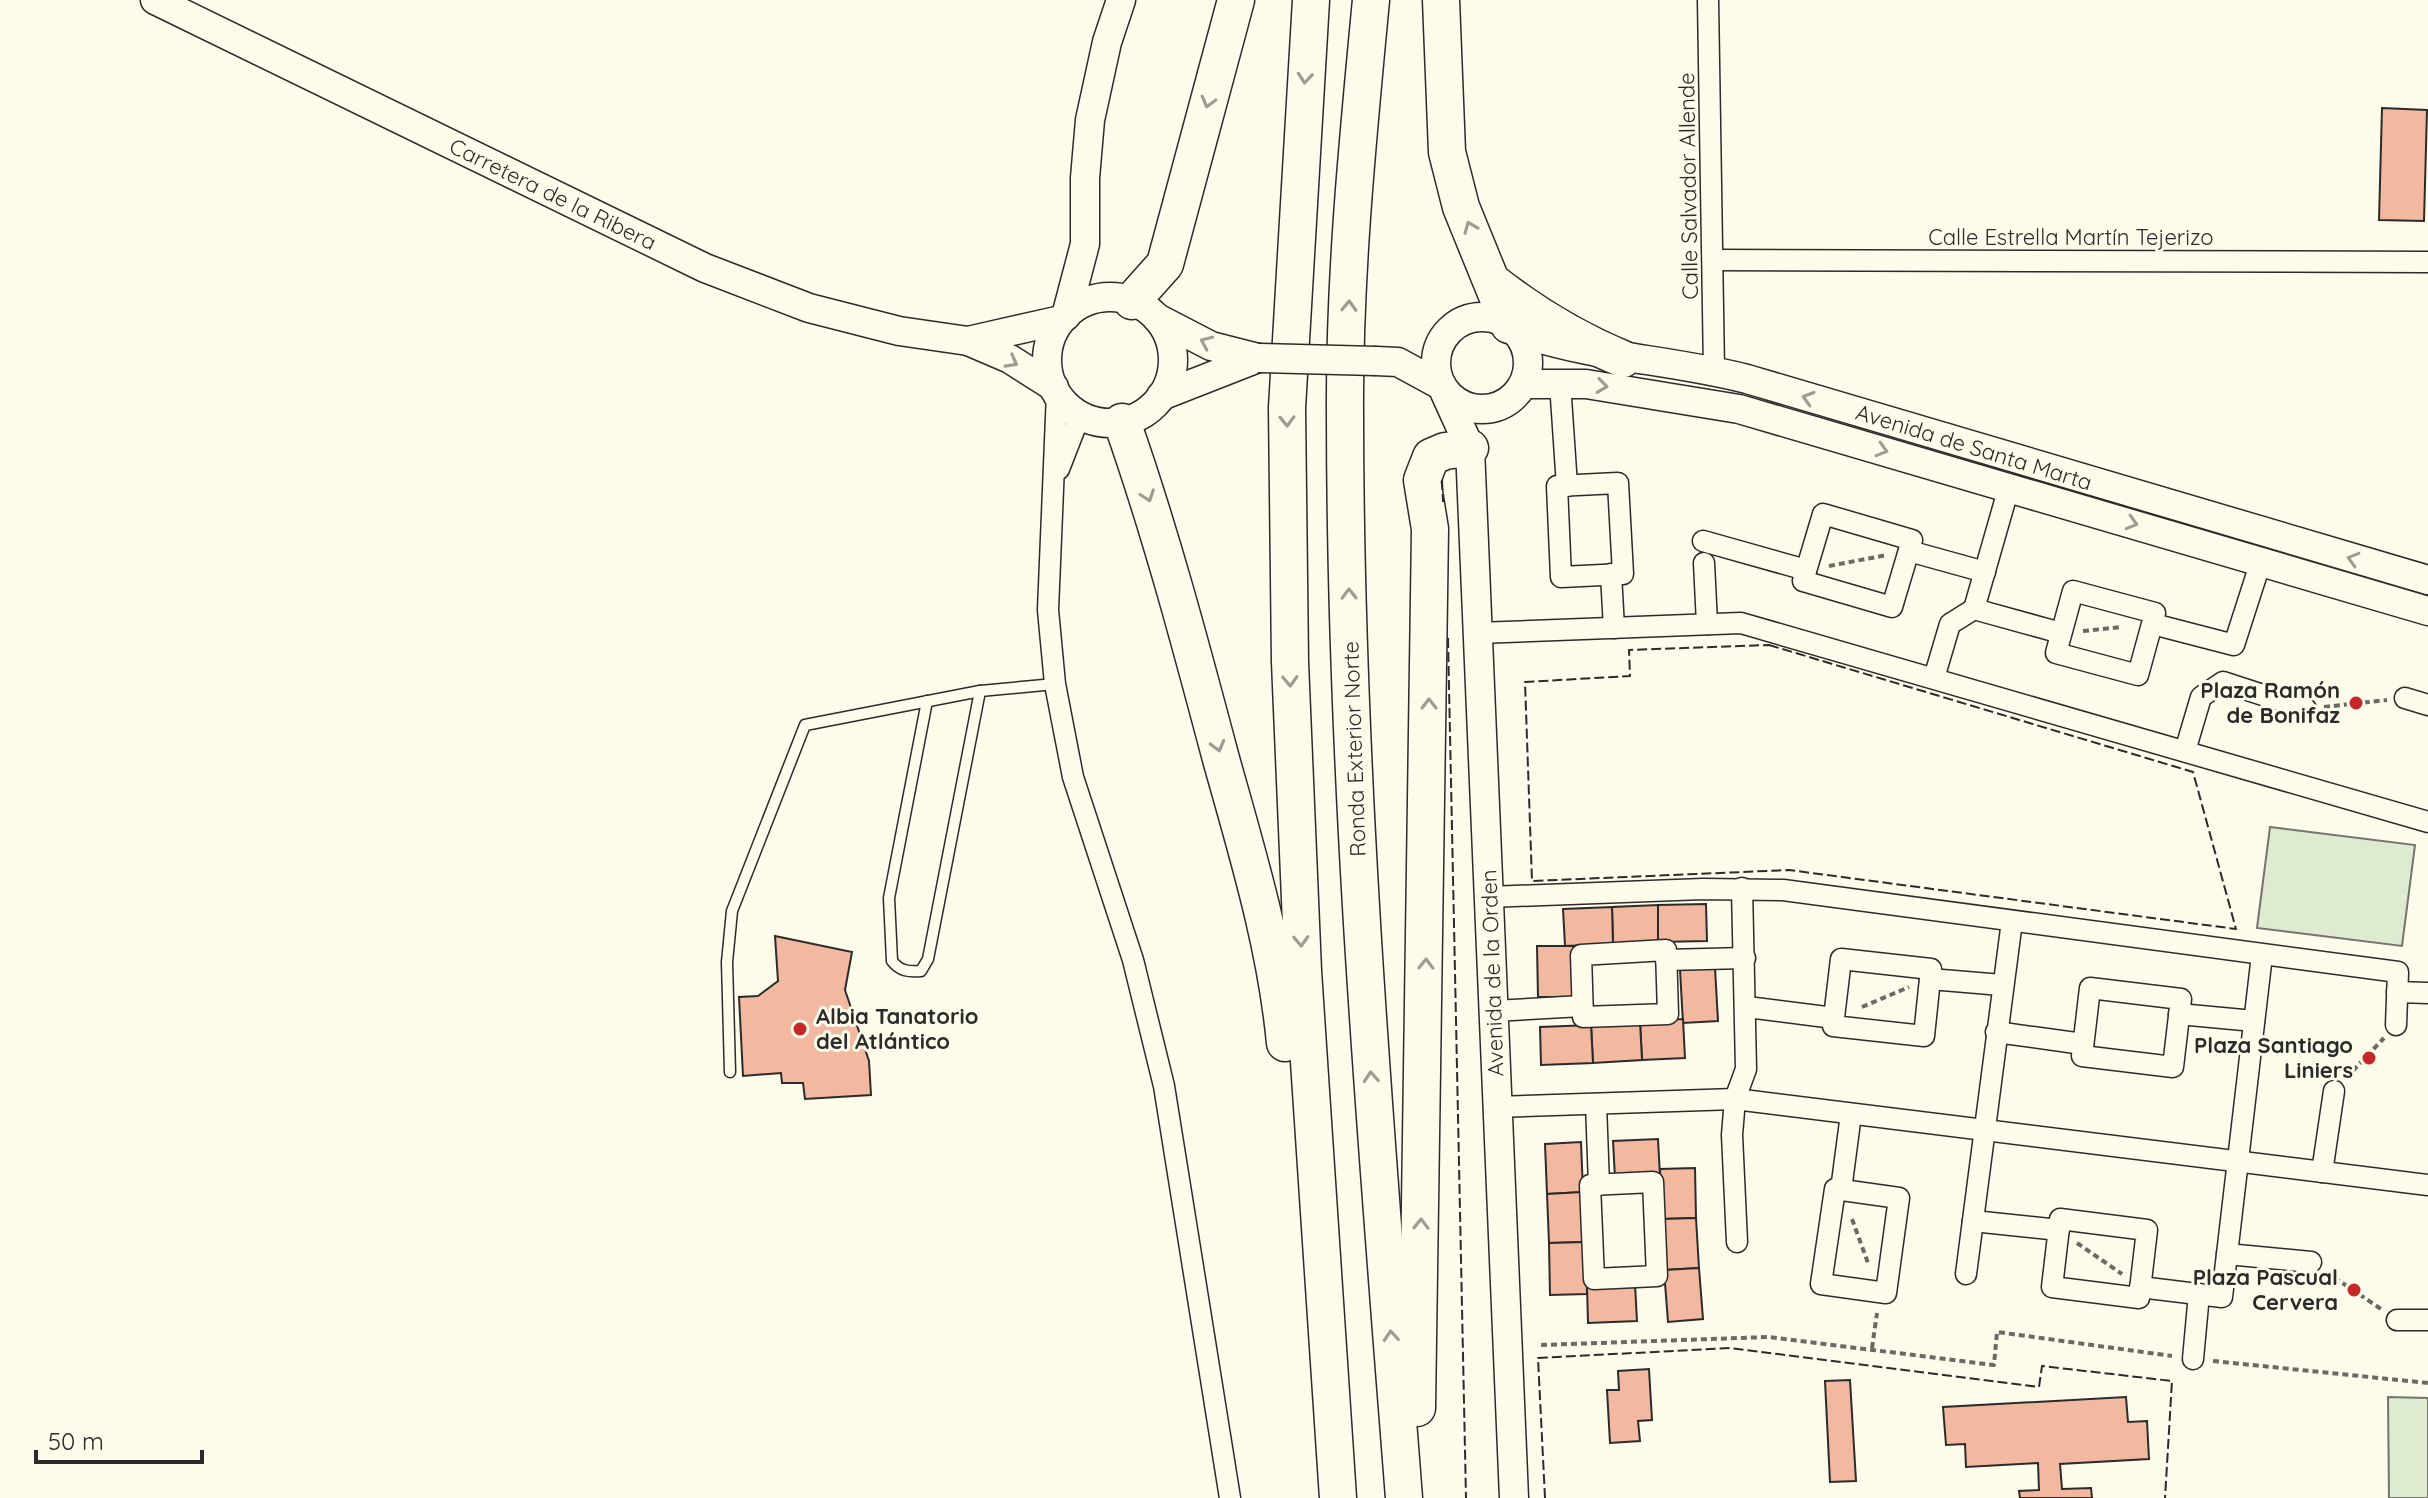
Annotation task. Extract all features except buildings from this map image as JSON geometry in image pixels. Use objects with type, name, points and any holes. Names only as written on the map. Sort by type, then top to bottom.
[{"type":"highway","points":[[1132,305],[1165,264],[1236,0]]},
{"type":"highway","points":[[1311,0],[1287,408],[1290,662],[1303,971],[1338,1498]]},
{"type":"highway","name":"Ronda Exterior Norte","points":[[1371,0],[1360,116],[1344,411],[1364,982],[1404,1498]]},
{"type":"highway","points":[[1441,0],[1447,152],[1461,207],[1513,328]]},
{"type":"highway","points":[[1492,282],[1536,316],[1577,340],[1623,359]]},
{"type":"highway","points":[[1122,422],[1157,521],[1257,891],[1282,1009],[1295,1145],[1329,1368]]},
{"type":"highway","points":[[1416,1498],[1429,774],[1430,529],[1422,480],[1431,457],[1470,448]]},
{"type":"main road","name":"Carretera de la Ribera","points":[[155,0],[705,268],[809,308],[899,331],[968,341]]},
{"type":"main road","points":[[1056,390],[1048,352],[1064,318],[1085,244],[1085,178],[1090,120],[1107,42],[1121,0]]},
{"type":"main road","points":[[968,341],[1010,359],[1056,390],[1080,415],[1108,423],[1122,422],[1151,408],[1170,377],[1173,356],[1168,336],[1132,305],[1085,244]]},
{"type":"main road","points":[[968,341],[1064,318],[1089,300],[1132,305],[1211,346],[1258,358],[1387,362],[1440,342]]},
{"type":"main road","points":[[1444,390],[1435,362],[1440,342],[1453,326],[1471,318],[1491,317],[1513,328],[1526,347],[1529,366],[1518,392],[1470,448]]},
{"type":"main road","name":"Avenida de Santa Marta","points":[[1513,328],[1581,351],[1714,371],[2428,580]]},
{"type":"main road","points":[[1161,396],[1258,358]]},
{"type":"main road","points":[[1387,362],[1444,390],[1458,404],[1474,410],[1494,409],[1518,392]]},
{"type":"main road","name":"Avenida de Santa Marta","points":[[1518,392],[1560,383],[1646,392],[1739,409],[2428,611]]},
{"type":"main road","name":"Avenida de la Orden","points":[[1444,390],[1470,448],[1514,1498]]},
{"type":"street","name":"Calle Salvador Allende","points":[[1708,0],[1714,371]]},
{"type":"street","name":"Calle Estrella Martín Tejerizo","points":[[1714,260],[2428,262]]},
{"type":"street","points":[[1560,383],[1567,486]]},
{"type":"street","points":[[1056,390],[1048,610],[1055,684],[1073,777],[1133,960],[1164,1086],[1230,1498]]},
{"type":"street","points":[[1054,484],[1080,415]]},
{"type":"street","points":[[1618,483],[1623,574],[1561,577],[1557,486],[1567,486],[1618,483]]},
{"type":"street","points":[[1934,678],[1950,624],[1974,609],[2009,487]]},
{"type":"street","points":[[1823,514],[1912,540],[1892,607],[1803,581],[1806,570],[1823,514]]},
{"type":"street","points":[[1703,541],[1806,570]]},
{"type":"street","points":[[1909,551],[1985,572]]},
{"type":"street","points":[[2153,624],[2234,645],[2261,561]]},
{"type":"street","points":[[1704,563],[1707,624]]},
{"type":"street","points":[[1611,574],[1614,628]]},
{"type":"street","points":[[2073,591],[2155,613],[2138,675],[2056,653],[2061,633],[2073,591]]},
{"type":"street","points":[[1974,609],[2061,633]]},
{"type":"street","points":[[1478,633],[1741,623],[2428,822]]},
{"type":"street","points":[[2185,751],[2201,697],[2223,682],[2306,709]]},
{"type":"street","points":[[2405,698],[2428,705]]},
{"type":"street","points":[[1737,1242],[1732,1135],[1735,1099],[1746,1069],[1747,1007],[1742,888]]},
{"type":"street","points":[[1489,897],[1742,888],[1783,890],[2398,972],[2396,1025]]},
{"type":"street","points":[[1966,1274],[2012,921]]},
{"type":"street","points":[[1666,950],[1668,1014],[1583,1017],[1582,1006],[1581,955],[1666,950]]},
{"type":"street","points":[[2140,1287],[2222,1297],[2262,955]]},
{"type":"street","points":[[1666,960],[1745,958]]},
{"type":"street","points":[[1841,959],[1931,969],[1924,1036],[1833,1026],[1834,1018],[1841,959]]},
{"type":"street","points":[[1930,979],[2002,985]]},
{"type":"street","points":[[2090,988],[2181,999],[2173,1067],[2082,1056],[2083,1044],[2090,988]]},
{"type":"street","points":[[2397,992],[2428,993]]},
{"type":"street","points":[[1494,1011],[1582,1006]]},
{"type":"street","points":[[1747,1007],[1834,1018]]},
{"type":"street","points":[[2179,1014],[2254,1021]]},
{"type":"street","points":[[1996,1032],[2083,1044]]},
{"type":"street","points":[[2322,1172],[2334,1091]]},
{"type":"street","points":[[1496,1107],[1735,1099],[2428,1185]]},
{"type":"street","points":[[1596,1104],[1599,1185]]},
{"type":"street","points":[[1841,1190],[1851,1114]]},
{"type":"street","points":[[1653,1182],[1657,1276],[1594,1279],[1590,1185],[1599,1185],[1653,1182]]},
{"type":"street","points":[[1835,1189],[1841,1190],[1899,1198],[1886,1293],[1821,1284],[1835,1189]]},
{"type":"street","points":[[2060,1219],[2147,1230],[2139,1298],[2052,1287],[2059,1230],[2060,1219]]},
{"type":"street","points":[[1973,1221],[2059,1230]]},
{"type":"street","points":[[2227,1254],[2311,1262]]},
{"type":"street","points":[[2193,1359],[2199,1294]]},
{"type":"street","points":[[2397,1320],[2428,1320]]},
{"type":"lane","points":[[730,1072],[727,962],[732,911],[805,725],[980,691],[1055,684]]},
{"type":"lane","points":[[927,701],[889,898],[892,961],[898,968],[909,972],[921,971],[928,959],[980,691]]},
{"type":"path","points":[[1806,570],[1909,551]]},
{"type":"path","points":[[2061,633],[2153,624]]},
{"type":"path","points":[[2306,709],[2405,698]]},
{"type":"path","points":[[1834,1018],[1930,979]]},
{"type":"path","points":[[2334,1091],[2396,1025]]},
{"type":"path","points":[[2059,1230],[2140,1287]]},
{"type":"path","points":[[2311,1262],[2397,1320]]},
{"type":"path","points":[[1541,1345],[1768,1337],[1994,1365],[1997,1332],[2193,1359],[2428,1383]]},
{"type":"green space","points":[[2270,827],[2415,845],[2402,946],[2257,928]]},
{"type":"green space","points":[[2388,1397],[2428,1398],[2428,1498],[2389,1498]]},
{"type":"fence","points":[[1442,480],[1443,502]]},
{"type":"fence","points":[[1448,638],[1466,1498]]},
{"type":"fence","points":[[1769,645],[2193,772],[2236,929],[1789,870],[1532,881],[1525,682],[1630,676],[1629,650],[1769,645]]},
{"type":"fence","points":[[1545,1498],[1538,1358],[1730,1348],[2039,1387],[2042,1366],[2172,1381],[2165,1498]]},
{"type":"place","name":"Plaza Ramón de Bonifaz","points":[[2356,703]]},
{"type":"place","name":"Albia Tanatorio del Atlántico","points":[[800,1029]]},
{"type":"place","name":"Plaza Santiago Liniers","points":[[2369,1058]]},
{"type":"place","name":"Plaza Pascual Cervera","points":[[2354,1290]]}]
